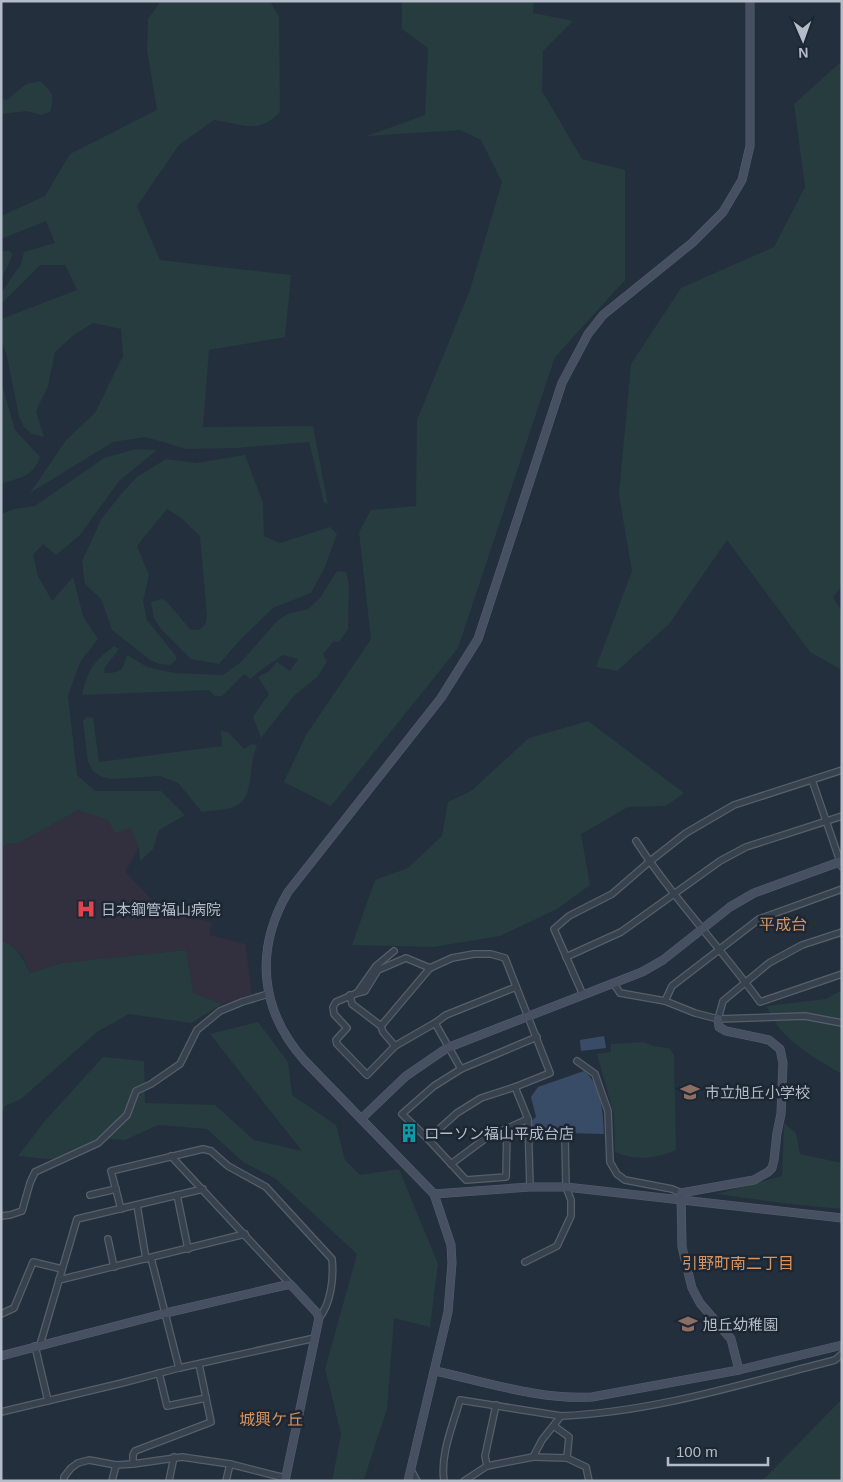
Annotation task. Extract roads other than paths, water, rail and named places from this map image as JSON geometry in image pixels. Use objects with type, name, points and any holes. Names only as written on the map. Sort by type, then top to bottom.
[{"type":"street","points":[[408,1481],[448,1312],[452,1263],[449,1237],[434,1194],[294,1050],[276,1019],[268,994],[266,976],[269,941],[280,907],[288,892],[442,698],[478,639],[562,383],[588,334],[603,315],[692,243],[723,212],[742,180],[750,146],[750,1]]},
{"type":"street","points":[[584,995],[554,930],[569,916],[612,894],[686,833],[734,805],[842,770]]},
{"type":"street","points":[[361,1119],[406,1076],[448,1048],[642,972],[663,960],[730,907],[754,893],[841,863],[812,780]]},
{"type":"street","points":[[566,957],[622,932],[720,861],[746,847],[842,816]]},
{"type":"street","points":[[636,841],[674,895],[704,929],[760,1002],[842,974]]},
{"type":"street","points":[[665,1001],[672,986],[759,920],[842,888]]},
{"type":"street","points":[[577,1061],[595,1074],[608,1111],[610,1162],[617,1174],[625,1180],[672,1190],[681,1196],[754,1180],[772,1168],[774,1160],[781,1114],[783,1063],[780,1049],[769,1040],[726,1031],[719,1026],[718,1019],[723,1001],[769,963],[786,953],[802,945],[842,932]]},
{"type":"street","points":[[357,992],[376,966],[394,952]]},
{"type":"street","points":[[381,1026],[430,968],[452,958],[474,954],[491,954],[505,958],[550,1073],[481,1098],[457,1113],[428,1139]]},
{"type":"street","points":[[430,968],[406,958],[378,970],[365,991],[350,995],[336,1002],[333,1007],[334,1014],[346,1028],[336,1040],[337,1044],[367,1074],[395,1046],[435,1023],[446,1014],[516,987]]},
{"type":"street","points":[[614,984],[620,993],[665,1001],[695,1013],[718,1019],[804,1016],[842,1023]]},
{"type":"street","points":[[1,1216],[22,1211],[35,1172],[98,1143],[127,1115],[136,1091],[151,1084],[180,1064],[197,1030],[220,1011],[268,994]]},
{"type":"street","points":[[350,995],[352,1004],[381,1026],[383,1032],[395,1046]]},
{"type":"street","points":[[435,1023],[461,1069]]},
{"type":"street","points":[[507,1129],[506,1177],[466,1180],[402,1114],[434,1086],[461,1069],[536,1037]]},
{"type":"street","points":[[515,1087],[528,1119],[530,1187]]},
{"type":"street","points":[[451,1164],[486,1138],[528,1119]]},
{"type":"street","points":[[525,1262],[558,1246],[571,1216],[571,1200],[566,1187],[565,1138]]},
{"type":"street","points":[[64,1481],[64,1477],[71,1468],[78,1463],[89,1460],[116,1465],[174,1457],[230,1464],[285,1479],[319,1318],[326,1310],[333,1270],[332,1259],[266,1186],[228,1166],[211,1151],[204,1149],[111,1171],[121,1209]]},
{"type":"street","points":[[171,1156],[245,1234],[319,1318]]},
{"type":"street","points":[[434,1194],[530,1187],[566,1187],[681,1196],[842,1218]]},
{"type":"street","points":[[90,1195],[116,1189]]},
{"type":"street","points":[[48,1401],[38,1346],[77,1220],[203,1189]]},
{"type":"street","points":[[177,1195],[188,1249]]},
{"type":"street","points":[[681,1196],[682,1247],[692,1288],[700,1303],[731,1338],[739,1370]]},
{"type":"street","points":[[137,1205],[149,1259],[166,1313],[179,1368]]},
{"type":"street","points":[[59,1280],[245,1234]]},
{"type":"street","points":[[108,1240],[114,1267]]},
{"type":"street","points":[[1,1314],[14,1308],[33,1262],[62,1269]]},
{"type":"street","points":[[2,1354],[166,1313],[291,1285]]},
{"type":"street","points":[[1,1412],[122,1384],[179,1368],[315,1338]]},
{"type":"street","points":[[435,1371],[543,1395],[574,1398],[592,1397],[739,1370],[842,1345]]},
{"type":"street","points":[[444,1481],[442,1469],[460,1400],[562,1416],[591,1415],[650,1407],[719,1391],[835,1360],[842,1354]]},
{"type":"street","points":[[133,1464],[135,1451],[211,1422],[199,1364]]},
{"type":"street","points":[[159,1373],[167,1406],[206,1398]]},
{"type":"street","points":[[487,1466],[485,1456],[496,1405]]},
{"type":"street","points":[[533,1457],[542,1440],[562,1416]]},
{"type":"street","points":[[554,1426],[569,1436],[567,1458]]},
{"type":"street","points":[[169,1481],[174,1457]]},
{"type":"street","points":[[464,1481],[487,1466],[533,1457],[567,1458],[586,1467],[589,1481]]},
{"type":"street","points":[[226,1481],[230,1464]]},
{"type":"street","points":[[112,1481],[116,1465]]},
{"type":"street","points":[[411,1470],[417,1481]]},
{"type":"water","points":[[604,1036],[606,1048],[581,1051],[580,1040]]},
{"type":"water","points":[[584,1071],[595,1084],[598,1092],[602,1109],[604,1134],[532,1132],[530,1122],[536,1117],[531,1097],[538,1087]]},
{"type":"place","name":"日本鋼管福山病院","points":[[86,909]]},
{"type":"place","name":"市立旭丘小学校","points":[[690,1092]]},
{"type":"place","name":"ローソン福山平成台店","points":[[409,1133]]},
{"type":"place","name":"旭丘幼稚園","points":[[688,1324]]},
{"type":"district","name":"平成台","points":[[783,924]]},
{"type":"district","name":"引野町南二丁目","points":[[738,1263]]},
{"type":"district","name":"城興ケ丘","points":[[271,1419]]}]
